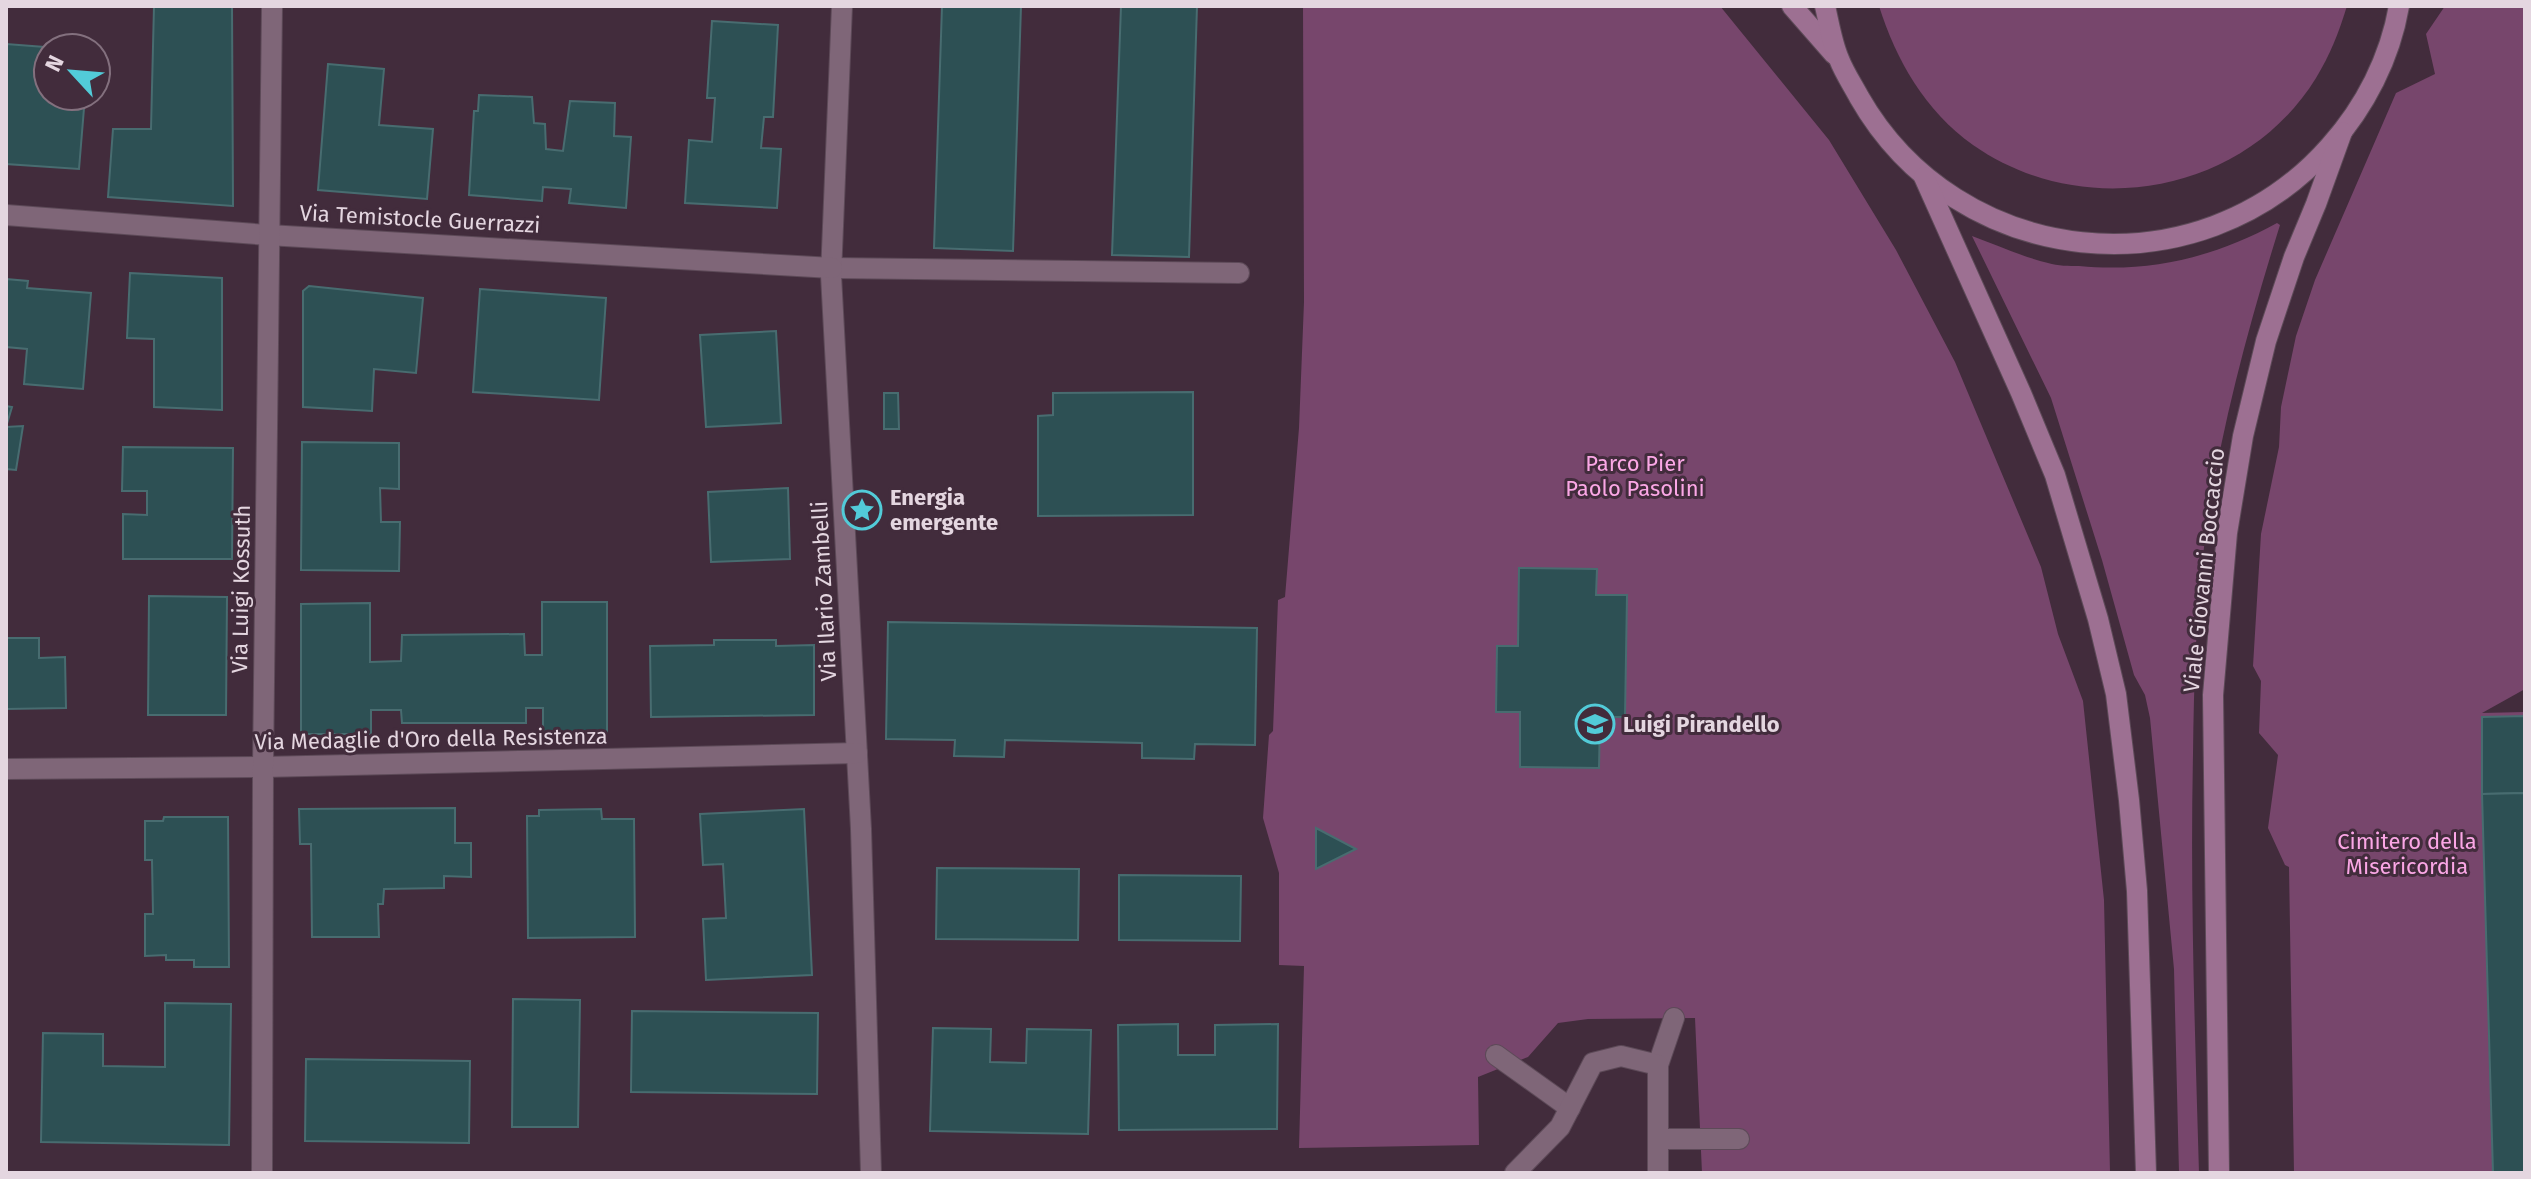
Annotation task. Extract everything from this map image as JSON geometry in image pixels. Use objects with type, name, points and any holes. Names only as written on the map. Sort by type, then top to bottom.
[{"type":"main road","name":"Viale Giovanni Boccaccio","points":[[1792,6],[1838,58],[1868,114],[1894,147],[1924,177],[1976,212],[2035,234],[2096,244],[2143,243],[2188,234],[2247,212],[2299,177],[2342,132],[2376,79],[2401,10]]},
{"type":"main road","name":"Viale Giovanni Boccaccio","points":[[1825,6],[1838,58]]},
{"type":"main road","name":"Viale Giovanni Boccaccio","points":[[2219,1173],[2213,695],[2227,533],[2243,436],[2266,341],[2342,132]]},
{"type":"main road","name":"Viale Giovanni Boccaccio","points":[[1924,177],[2055,475],[2098,619],[2116,694],[2137,891],[2146,1173]]},
{"type":"street","name":"Via Luigi Kossuth","points":[[262,1173],[263,767],[272,6]]},
{"type":"street","name":"Via Ilario Zambelli","points":[[842,6],[832,268],[857,753],[871,1173]]},
{"type":"street","name":"Via Temistocle Guerrazzi","points":[[6,215],[268,235],[832,268],[1239,273]]},
{"type":"street","name":"Via Medaglie d'Oro della Resistenza","points":[[6,769],[263,767],[857,753]]},
{"type":"street","points":[[1658,1173],[1658,1065],[1674,1018]]},
{"type":"street","points":[[1496,1055],[1570,1108]]},
{"type":"street","points":[[1515,1173],[1560,1127],[1593,1063],[1621,1056],[1658,1065]]},
{"type":"street","points":[[1658,1139],[1739,1139]]},
{"type":"green space","name":"Parco Pier Paolo Pasolini","points":[[1303,6],[1720,6],[1829,140],[1896,250],[1955,362],[2041,567],[2058,634],[2083,701],[2104,900],[2110,1173],[1702,1173],[1695,1018],[1588,1019],[1558,1023],[1528,1057],[1478,1077],[1479,1145],[1299,1148],[1304,966],[1279,965],[1279,873],[1263,818],[1269,735],[1273,731],[1278,600],[1285,597],[1299,428],[1304,302]]},
{"type":"green space","points":[[1879,6],[2347,6],[2334,43],[2316,78],[2285,118],[2248,149],[2205,171],[2159,184],[2111,188],[2063,183],[2016,169],[1973,145],[1940,117],[1914,83],[1894,46]]},
{"type":"green space","name":"Cimitero della Misericordia","points":[[2445,6],[2525,6],[2525,689],[2482,713],[2525,712],[2525,1173],[2294,1173],[2289,867],[2285,865],[2268,828],[2278,755],[2259,733],[2261,681],[2253,666],[2261,534],[2279,447],[2281,407],[2296,336],[2315,280],[2396,93],[2435,74],[2426,34]]},
{"type":"green space","points":[[2277,223],[2280,225],[2228,415],[2212,492],[2203,559],[2195,671],[2192,807],[2199,1173],[2179,1173],[2174,969],[2150,718],[2145,695],[2134,675],[2051,398],[1972,236],[2052,264],[2131,267],[2206,253]]},
{"type":"building","points":[[154,6],[232,6],[233,206],[108,197],[113,129],[151,129]]},
{"type":"building","points":[[942,6],[1021,6],[1013,251],[934,248]]},
{"type":"building","points":[[1121,6],[1197,6],[1189,257],[1112,255]]},
{"type":"building","points":[[712,21],[778,25],[773,117],[764,117],[761,148],[781,149],[777,208],[685,203],[689,140],[712,142],[715,98],[707,98]]},
{"type":"building","points":[[6,44],[32,46],[32,112],[84,112],[79,169],[6,164]]},
{"type":"building","points":[[328,64],[384,69],[379,125],[433,129],[427,199],[318,190]]},
{"type":"building","points":[[479,95],[532,97],[534,123],[545,124],[546,149],[563,151],[570,101],[615,103],[614,136],[631,137],[626,208],[569,203],[571,189],[543,187],[542,201],[469,195],[474,111],[478,111]]},
{"type":"building","points":[[130,273],[222,278],[222,410],[154,407],[154,339],[127,338]]},
{"type":"building","points":[[6,279],[28,281],[27,288],[91,293],[83,389],[24,384],[27,349],[6,347]]},
{"type":"building","points":[[309,286],[423,298],[416,373],[374,369],[372,411],[303,407],[303,291]]},
{"type":"building","points":[[480,289],[606,298],[599,400],[473,392]]},
{"type":"building","points":[[776,331],[781,423],[706,427],[700,335]]},
{"type":"building","points":[[1193,392],[1193,515],[1038,516],[1038,416],[1053,415],[1053,393]]},
{"type":"building","points":[[884,393],[898,393],[899,429],[884,429]]},
{"type":"building","points":[[6,406],[12,407],[6,427]]},
{"type":"building","points":[[23,426],[16,470],[6,469],[6,427]]},
{"type":"building","points":[[302,442],[399,443],[399,489],[380,488],[381,522],[400,522],[399,571],[301,570]]},
{"type":"building","points":[[123,447],[233,448],[232,559],[123,559],[123,514],[147,515],[147,491],[122,491]]},
{"type":"building","points":[[788,488],[790,559],[711,562],[708,492]]},
{"type":"building","points":[[1519,568],[1597,569],[1596,595],[1627,595],[1625,717],[1600,717],[1599,768],[1520,767],[1520,712],[1496,712],[1497,646],[1518,646]]},
{"type":"building","points":[[149,596],[227,597],[226,715],[148,715]]},
{"type":"building","points":[[542,602],[607,602],[607,734],[543,735],[543,708],[526,708],[526,723],[402,723],[401,710],[371,710],[371,734],[301,734],[301,604],[370,603],[370,662],[401,661],[402,635],[524,634],[525,655],[542,655]]},
{"type":"building","points":[[888,622],[1257,628],[1255,745],[1195,744],[1194,759],[1142,758],[1142,743],[1005,740],[1004,757],[954,756],[955,740],[886,739]]},
{"type":"building","points":[[6,638],[39,638],[39,658],[65,657],[66,708],[6,709]]},
{"type":"building","points":[[714,640],[776,640],[776,646],[814,645],[814,715],[651,717],[650,646],[714,645]]},
{"type":"building","points":[[2525,716],[2525,793],[2482,794],[2482,717]]},
{"type":"building","points":[[2525,793],[2525,1173],[2493,1173],[2482,794]]},
{"type":"building","points":[[455,808],[455,843],[471,843],[471,877],[444,876],[444,888],[384,889],[383,904],[378,904],[379,937],[312,937],[311,844],[300,844],[299,809]]},
{"type":"building","points":[[601,809],[602,819],[634,819],[635,937],[528,938],[527,816],[539,816],[539,810]]},
{"type":"building","points":[[804,809],[812,975],[706,980],[703,919],[726,918],[723,864],[703,865],[700,814]]},
{"type":"building","points":[[164,817],[228,817],[229,967],[194,967],[194,960],[166,960],[166,955],[145,956],[145,914],[153,914],[152,860],[145,860],[145,821],[163,821]]},
{"type":"building","points":[[1316,828],[1356,849],[1316,869]]},
{"type":"building","points":[[937,868],[1079,869],[1078,940],[936,939]]},
{"type":"building","points":[[1119,875],[1241,876],[1240,941],[1119,940]]},
{"type":"building","points":[[513,999],[580,1000],[578,1127],[512,1127]]},
{"type":"building","points":[[165,1003],[231,1004],[229,1145],[41,1142],[43,1033],[103,1034],[103,1066],[165,1067]]},
{"type":"building","points":[[632,1011],[818,1013],[817,1094],[631,1092]]},
{"type":"building","points":[[1178,1024],[1178,1055],[1215,1055],[1215,1025],[1278,1024],[1277,1129],[1119,1130],[1118,1025]]},
{"type":"building","points":[[933,1028],[991,1029],[990,1062],[1026,1063],[1027,1029],[1091,1030],[1088,1134],[930,1131]]},
{"type":"building","points":[[306,1059],[470,1061],[469,1143],[305,1141]]},
{"type":"place","name":"Energia emergente","points":[[862,510]]},
{"type":"place","name":"Luigi Pirandello","points":[[1595,724]]}]
